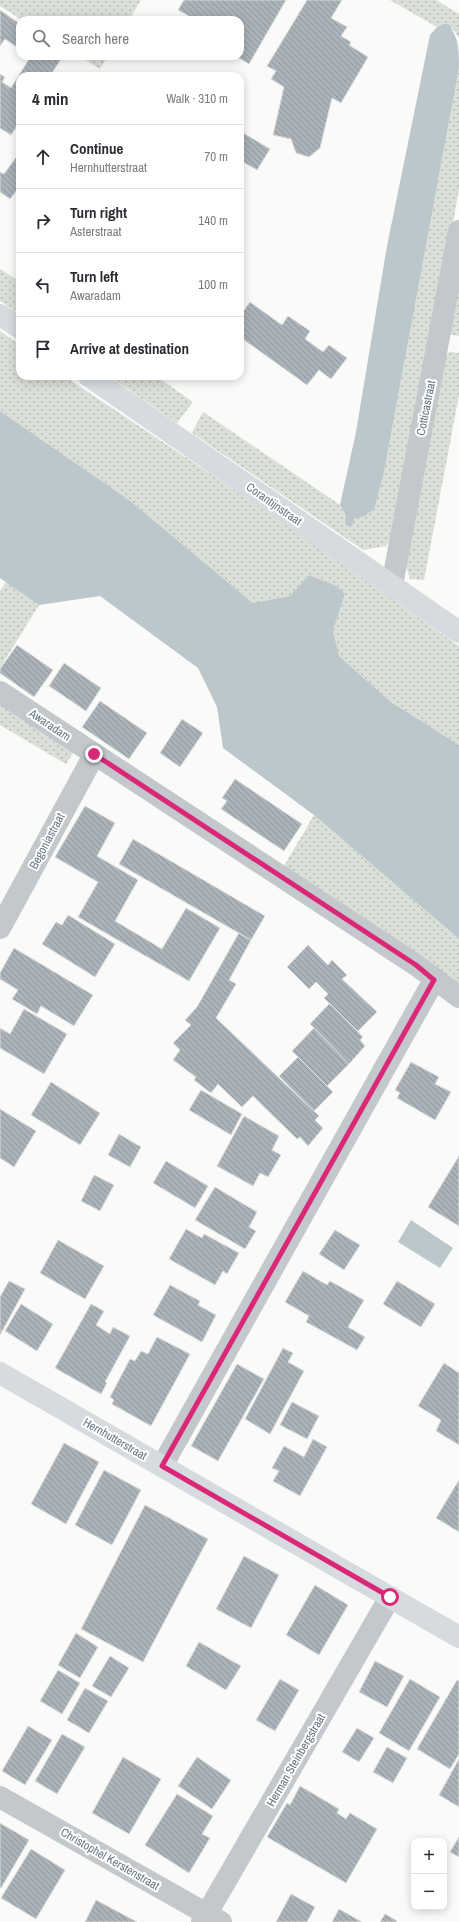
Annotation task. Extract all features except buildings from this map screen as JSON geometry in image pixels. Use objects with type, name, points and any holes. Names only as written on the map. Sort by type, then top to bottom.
[{"type":"street","name":"Cotticastraat","points":[[392,585],[459,232]]},
{"type":"street","points":[[0,315],[16,325]]},
{"type":"street","name":"Corantijnstraat","points":[[95,380],[459,632]]},
{"type":"street","name":"Awaradam","points":[[0,692],[416,965],[434,980],[459,997]]},
{"type":"street","name":"Begoniastraat","points":[[0,928],[94,754]]},
{"type":"street","points":[[162,1466],[434,980]]},
{"type":"street","name":"Hernhutterstraat","points":[[0,1373],[459,1637]]},
{"type":"street","name":"Herman Steinbergstraat","points":[[210,1919],[390,1597]]},
{"type":"street","name":"Christophel Kerstenstraat","points":[[0,1797],[210,1919]]},
{"type":"shaded area","points":[[0,0],[141,0],[131,16],[16,16],[0,6]]},
{"type":"shaded area","points":[[390,0],[436,0],[459,14],[459,38],[454,30],[443,24],[437,27]]},
{"type":"shaded area","points":[[443,24],[448,24],[456,39],[459,68],[384,472],[374,509],[364,516],[353,519],[345,513],[340,505],[356,432],[387,246],[430,35],[437,27]]},
{"type":"shaded area","points":[[85,60],[106,60],[100,69]]},
{"type":"shaded area","points":[[459,68],[459,189],[423,389],[389,542],[386,546],[363,550],[192,433],[203,412],[340,505],[345,513],[384,472]]},
{"type":"shaded area","points":[[459,264],[459,336],[446,334]]},
{"type":"shaded area","points":[[0,269],[16,279],[16,311],[0,301]]},
{"type":"shaded area","points":[[0,331],[16,342],[16,380],[70,380],[278,519],[459,646],[459,745],[391,702],[339,656],[333,631],[345,594],[309,575],[290,596],[253,603],[129,500],[0,411]]},
{"type":"shaded area","points":[[450,352],[459,353],[459,395],[424,580],[410,579],[404,559],[443,357]]},
{"type":"shaded area","points":[[115,380],[162,380],[193,402],[177,423]]},
{"type":"shaded area","points":[[0,411],[129,500],[253,603],[290,596],[309,575],[336,586],[345,594],[333,631],[339,656],[391,702],[459,745],[459,939],[314,815],[223,748],[217,707],[198,668],[100,596],[39,605],[0,578]]},
{"type":"shaded area","points":[[6,582],[39,605],[0,668],[0,591]]},
{"type":"shaded area","points":[[0,704],[75,750],[66,764],[0,725]]},
{"type":"shaded area","points":[[314,815],[459,939],[459,990],[284,866]]},
{"type":"shaded area","points":[[411,1220],[453,1248],[440,1268],[398,1242]]},
{"type":"waterway","points":[[349,522],[352,507]]},
{"type":"route","points":[[94,754],[416,965],[434,980],[162,1466],[390,1597]]}]
